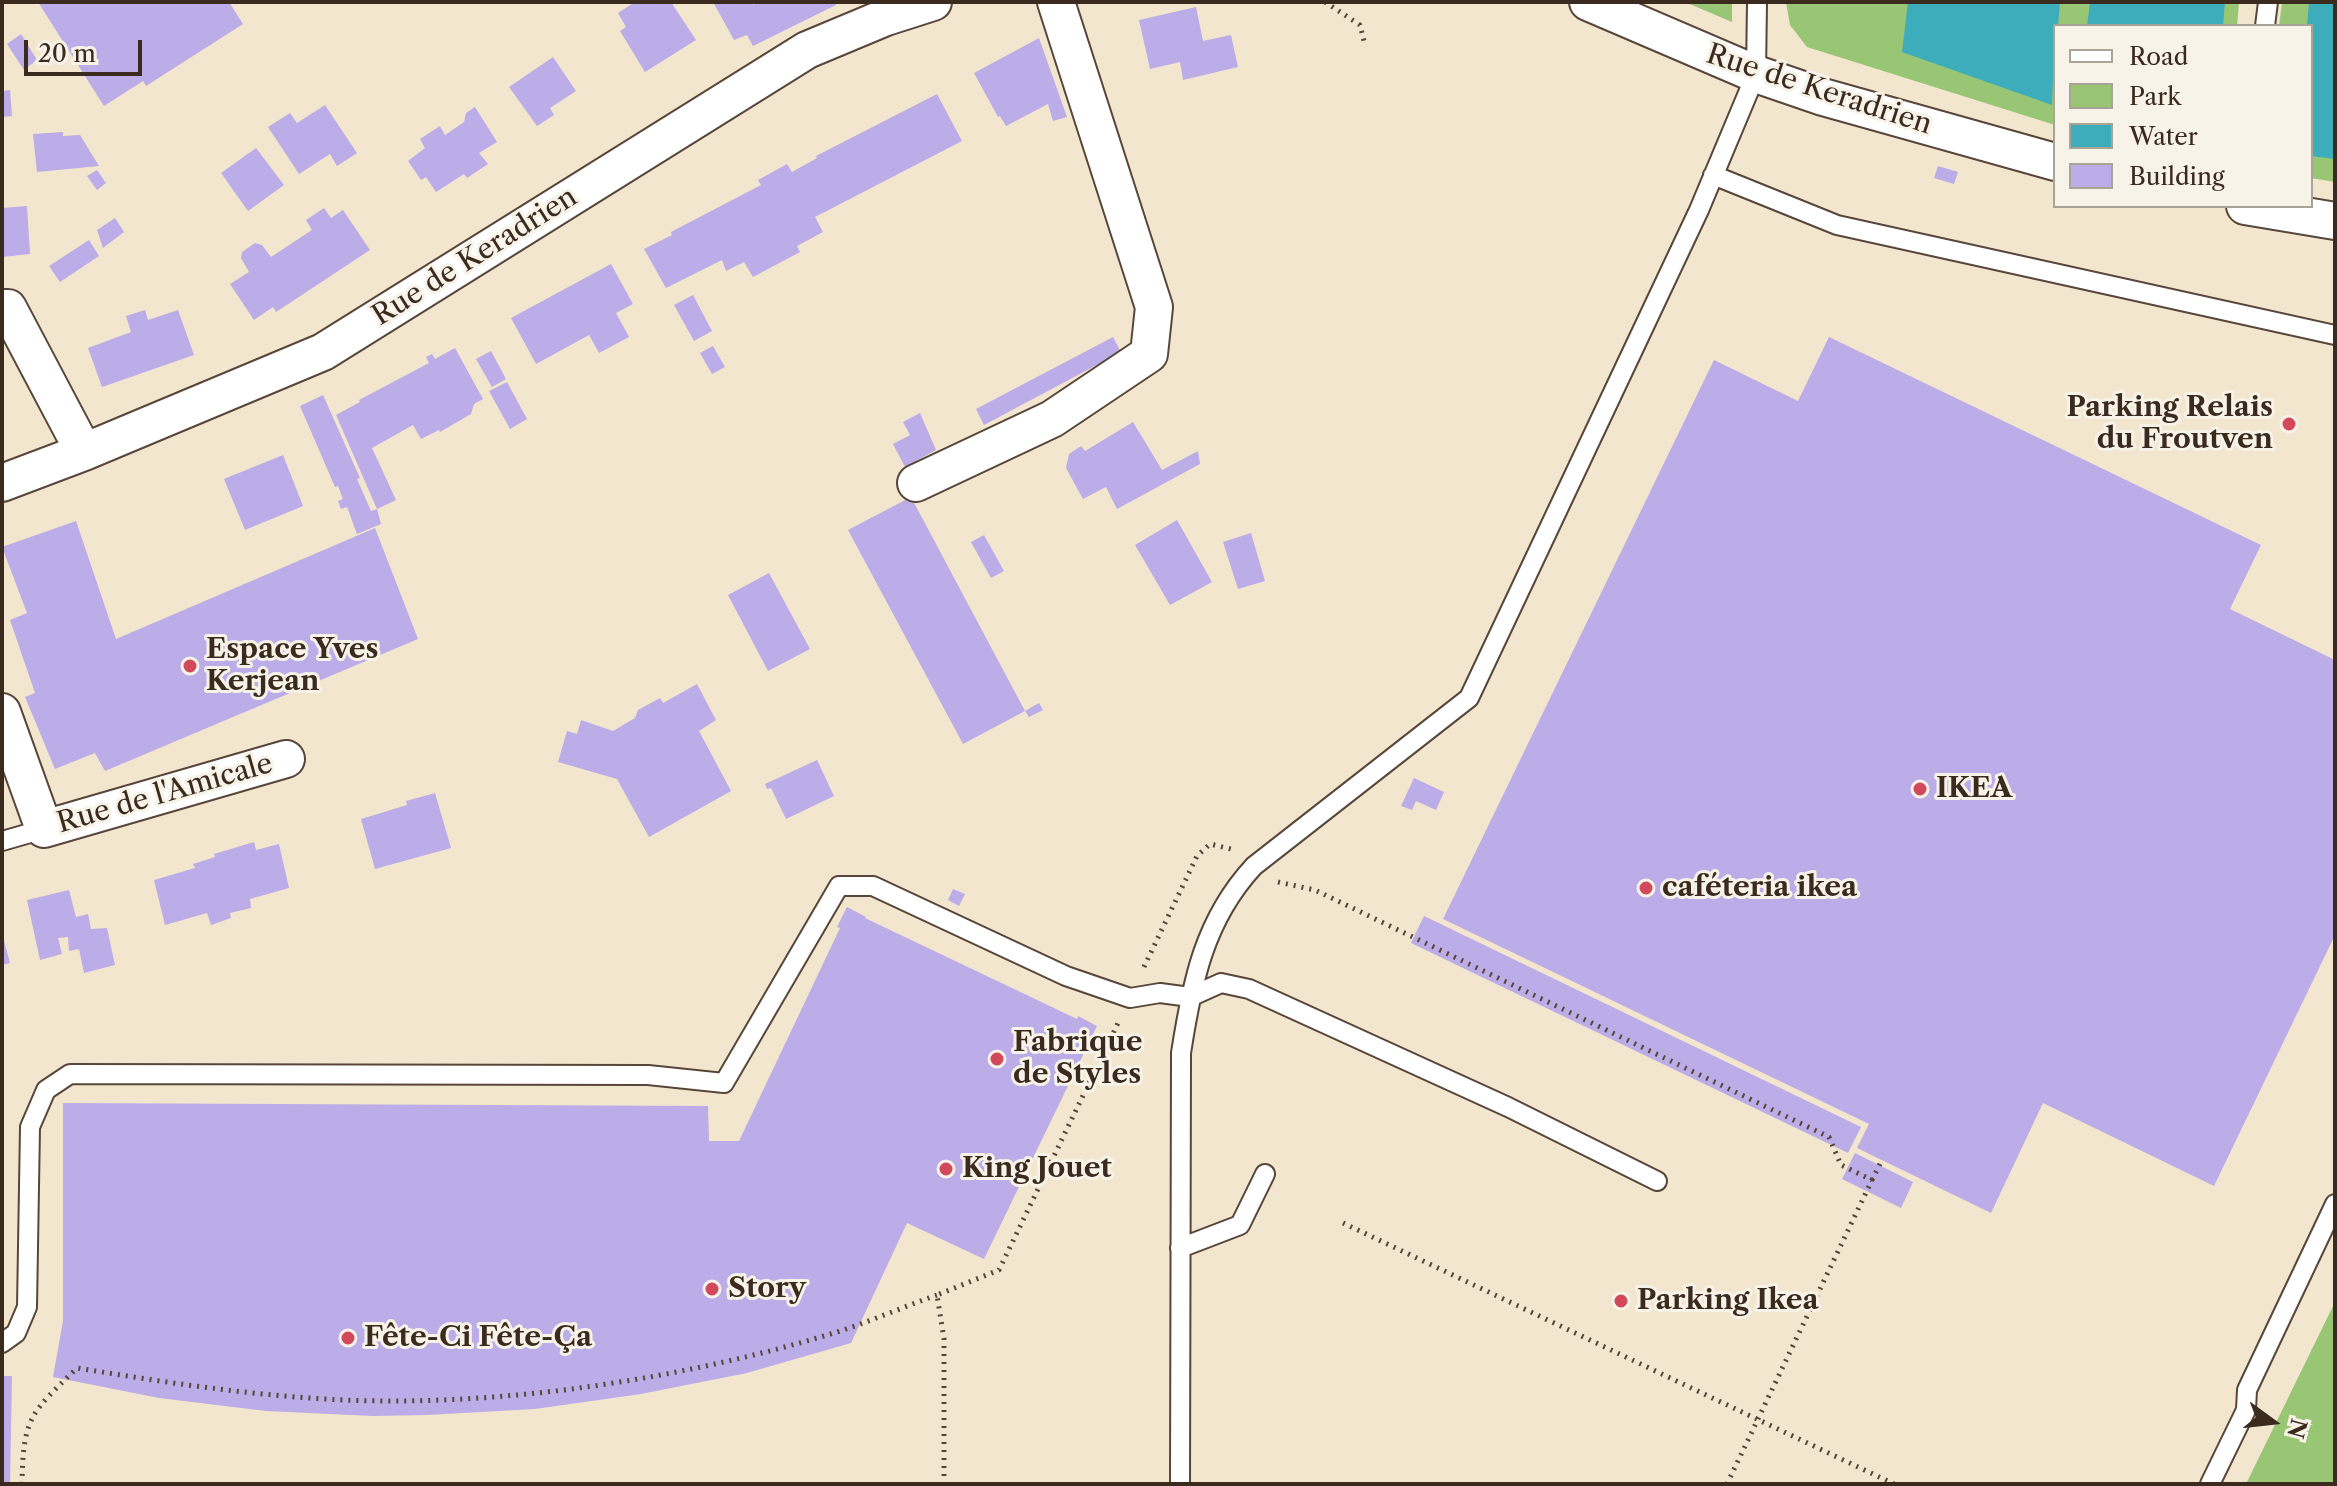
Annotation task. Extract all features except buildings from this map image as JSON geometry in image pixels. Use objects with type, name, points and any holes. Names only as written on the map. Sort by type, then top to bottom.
[{"type":"street","name":"Rue de Keradrien","points":[[2,483],[323,352],[807,50],[886,17],[933,2]]},
{"type":"street","points":[[916,483],[1052,419],[1149,354],[1154,307],[1056,2]]},
{"type":"street","name":"Rue de Keradrien","points":[[1588,2],[1756,74],[1823,97],[2053,161]]},
{"type":"street","points":[[2257,208],[2335,221]]},
{"type":"street","points":[[2,308],[8,308],[84,452]]},
{"type":"street","name":"Rue de l'Amicale","points":[[2,712],[44,829],[286,759]]},
{"type":"lane","points":[[1180,1484],[1181,1053],[1201,952],[1241,880],[1254,866],[1469,698],[1713,175],[1756,74],[1757,2]]},
{"type":"lane","points":[[2265,24],[2268,2]]},
{"type":"lane","points":[[1713,175],[1837,225],[2335,335]]},
{"type":"lane","name":"Rue de l'Amicale","points":[[2,841],[44,829]]},
{"type":"lane","points":[[2,1343],[16,1333],[27,1307],[30,1127],[46,1090],[70,1074],[648,1075],[724,1083],[839,886],[873,886],[1066,976],[1130,998],[1160,993],[1190,997],[1221,983],[1249,989],[1508,1107],[1657,1181]]},
{"type":"lane","points":[[1180,1248],[1240,1225],[1265,1174]]},
{"type":"lane","points":[[2210,1484],[2246,1410],[2247,1390],[2335,1204]]},
{"type":"path","points":[[1325,2],[1360,25],[1364,41]]},
{"type":"path","points":[[22,1484],[22,1442],[36,1407],[77,1368],[223,1389],[315,1398],[392,1401],[549,1391],[733,1360],[836,1332],[999,1270],[1130,998],[1165,918],[1197,856],[1210,844],[1229,848],[1275,881],[1315,890],[1829,1137],[1841,1165],[1872,1180]]},
{"type":"path","points":[[1727,1484],[1882,1160]]},
{"type":"path","points":[[1343,1223],[1894,1484]]},
{"type":"path","points":[[937,1295],[944,1339],[944,1484]]},
{"type":"green space","points":[[1685,2],[1732,2],[1732,22]]},
{"type":"green space","points":[[1786,2],[2239,2],[2237,24],[2053,24],[2053,124],[1807,47],[1790,25]]},
{"type":"green space","points":[[2282,2],[2335,2],[2335,182],[2313,178],[2313,24],[2279,24]]},
{"type":"green space","points":[[2335,1302],[2335,1484],[2246,1484]]},
{"type":"water","points":[[1908,2],[2060,2],[2058,24],[2053,24],[2052,105],[1902,52]]},
{"type":"water","points":[[2090,2],[2225,2],[2223,24],[2087,24]]},
{"type":"water","points":[[2309,2],[2335,2],[2335,159],[2313,156],[2313,24],[2307,24]]},
{"type":"place","name":"Parking Relais du Froutven","points":[[2289,424]]},
{"type":"place","name":"Espace Yves Kerjean","points":[[190,666]]},
{"type":"place","name":"IKEA","points":[[1920,789]]},
{"type":"place","name":"caféteria ikea","points":[[1646,888]]},
{"type":"place","name":"Fabrique de Styles","points":[[997,1059]]},
{"type":"place","name":"King Jouet","points":[[946,1169]]},
{"type":"place","name":"Story","points":[[712,1289]]},
{"type":"place","name":"Parking Ikea","points":[[1621,1301]]},
{"type":"place","name":"Fête-Ci Fête-Ça","points":[[348,1338]]}]
